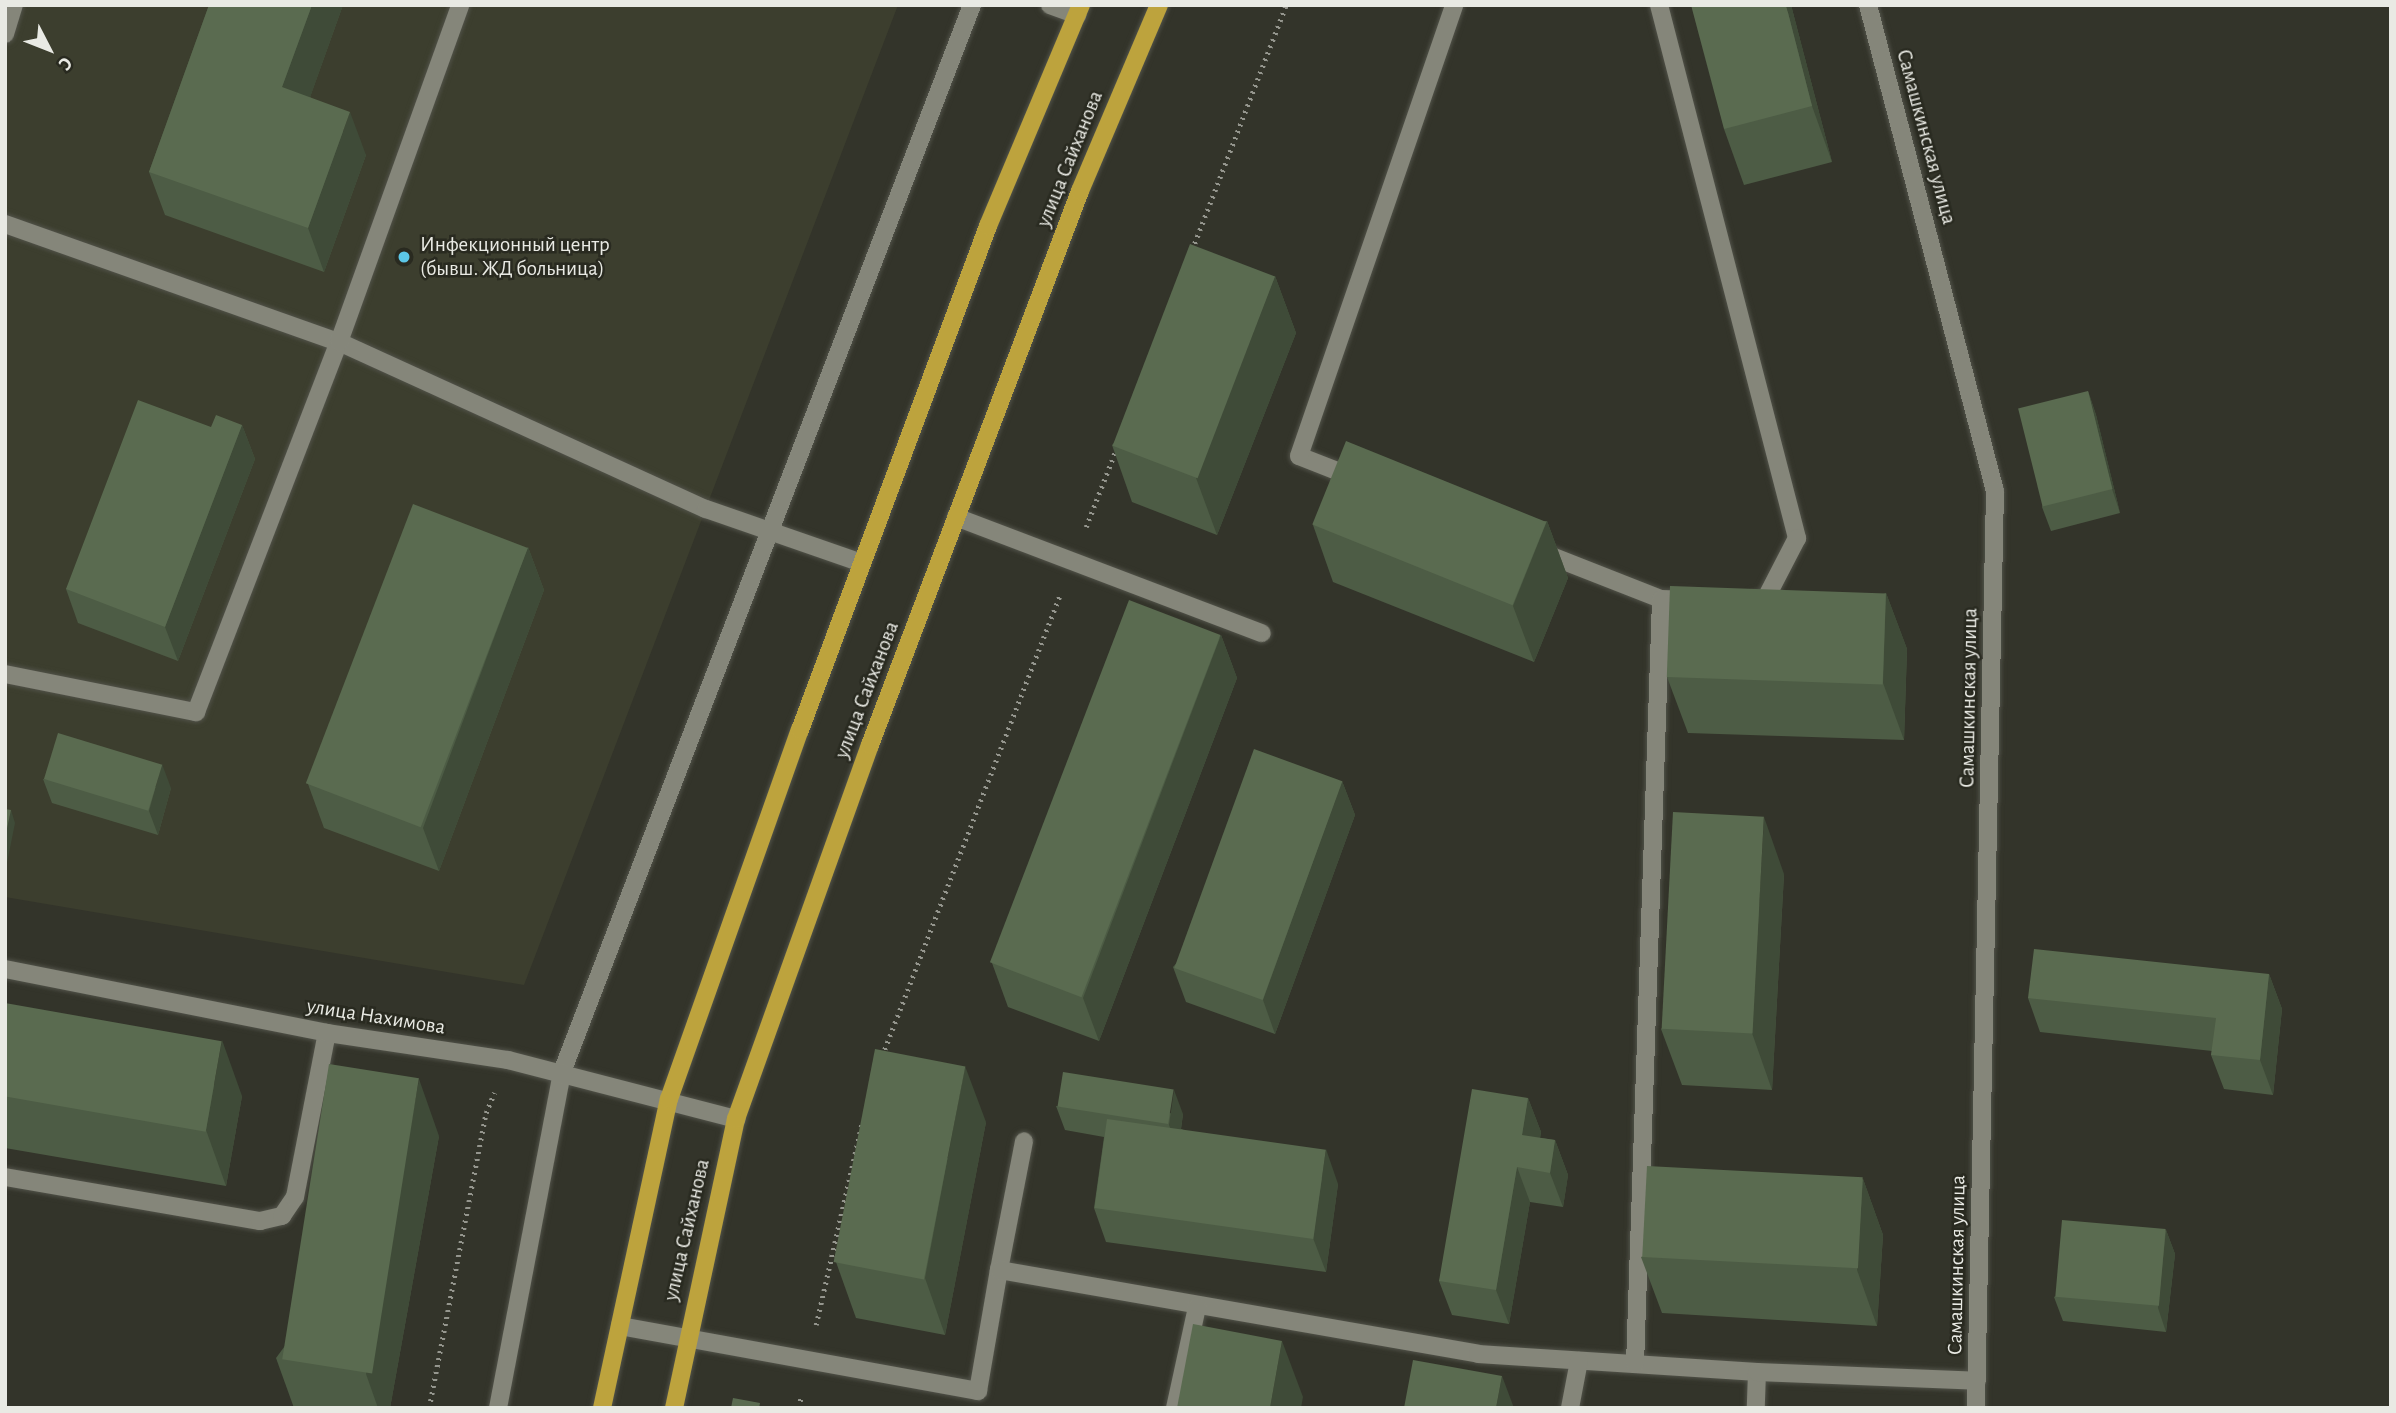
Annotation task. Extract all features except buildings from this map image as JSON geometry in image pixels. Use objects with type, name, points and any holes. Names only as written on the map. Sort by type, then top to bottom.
[{"type":"main road","name":"улица Сайханова","points":[[674,1408],[685,1340],[736,1119],[956,517],[1080,191],[1159,5]]},
{"type":"main road","points":[[602,1408],[669,1100],[862,562],[988,226],[1079,10]]},
{"type":"street","points":[[5,34],[14,5]]},
{"type":"street","points":[[5,674],[196,712],[339,342],[460,5]]},
{"type":"street","points":[[498,1408],[562,1072],[972,5]]},
{"type":"street","points":[[1051,5],[1079,10]]},
{"type":"street","points":[[1377,486],[1299,456],[1454,5]]},
{"type":"street","points":[[1659,5],[1797,538],[1765,600],[1739,600]]},
{"type":"street","name":"Самашкинская улица","points":[[1868,5],[1995,491],[1976,1408]]},
{"type":"street","points":[[5,224],[339,342],[706,509],[862,562]]},
{"type":"street","points":[[956,517],[1262,633]]},
{"type":"street","points":[[1519,543],[1661,599],[1713,600]]},
{"type":"street","points":[[1635,1364],[1661,599]]},
{"type":"street","name":"улица Нахимова","points":[[5,969],[327,1033],[508,1060],[736,1119]]},
{"type":"street","points":[[5,1177],[260,1221],[282,1216],[295,1197],[327,1033]]},
{"type":"street","points":[[620,1326],[685,1340],[978,1391],[1024,1141]]},
{"type":"street","points":[[999,1270],[1197,1307],[1478,1354],[1977,1381]]},
{"type":"street","points":[[1175,1408],[1197,1307]]},
{"type":"street","points":[[1570,1408],[1579,1361]]},
{"type":"street","points":[[1756,1408],[1757,1371]]},
{"type":"path","points":[[1187,264],[1286,5]]},
{"type":"path","points":[[879,1063],[1117,445]]},
{"type":"path","points":[[429,1408],[486,1113],[508,1060]]},
{"type":"path","points":[[799,1408],[807,1361],[863,1116]]},
{"type":"shaded area","name":"Инфекционный центр (бывш. ЖД больница)","points":[[5,5],[898,5],[524,985],[5,897]]},
{"type":"place","name":"Инфекционный центр (бывш. ЖД больница)","points":[[404,257]]}]
